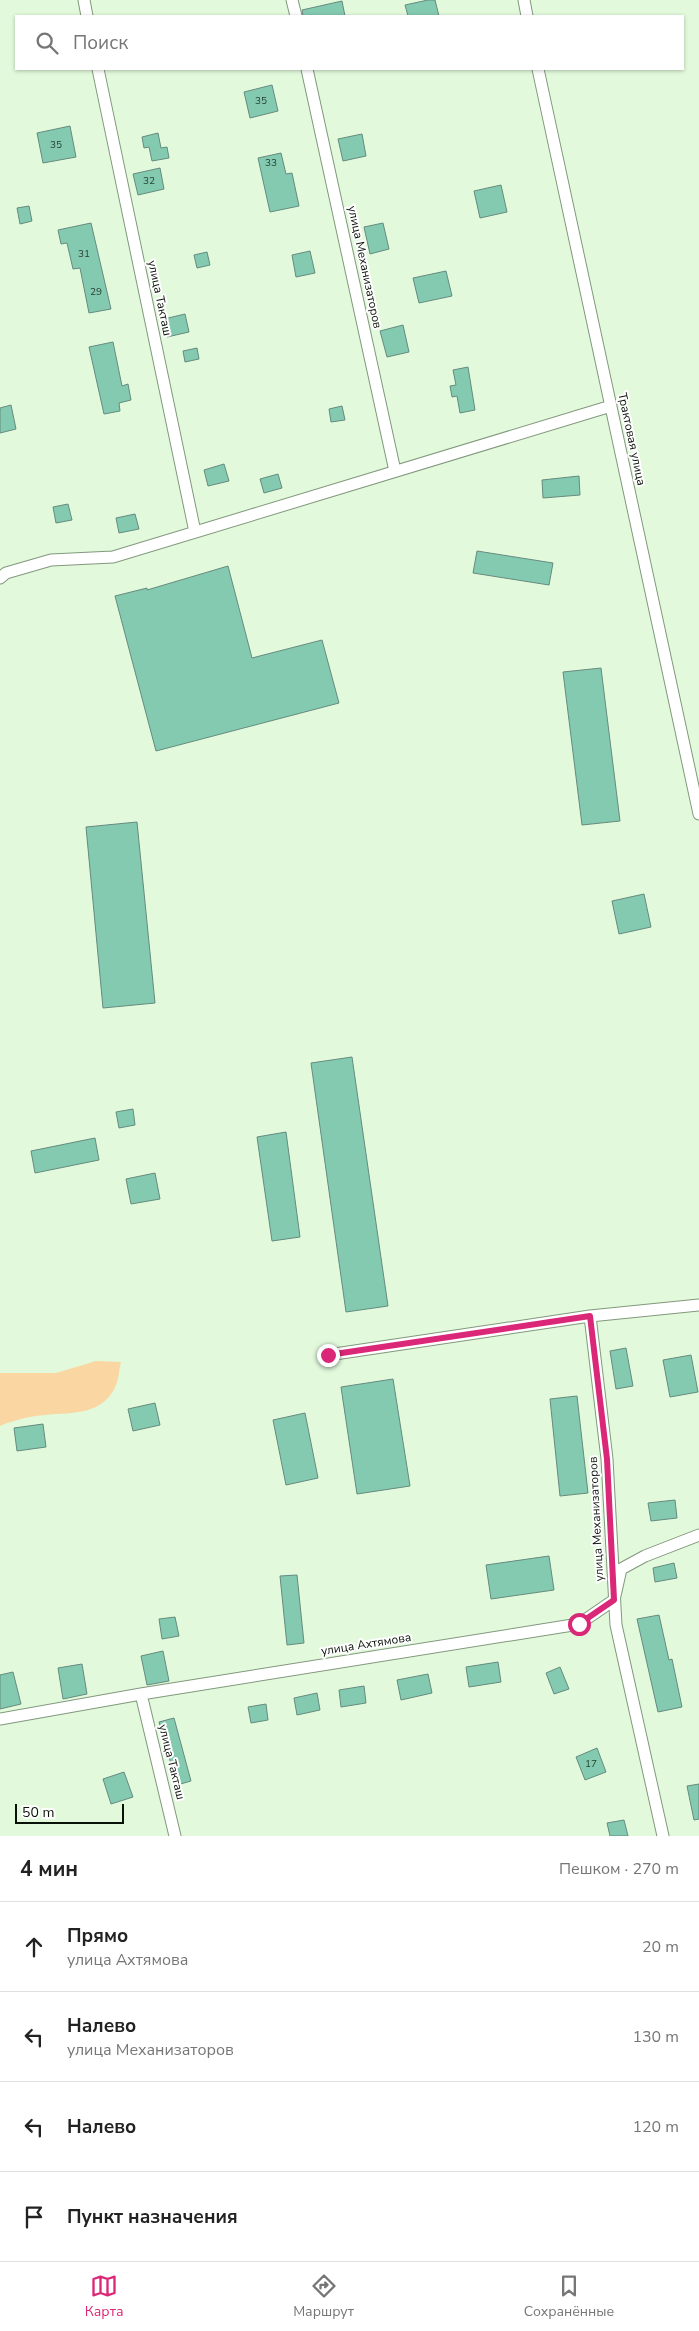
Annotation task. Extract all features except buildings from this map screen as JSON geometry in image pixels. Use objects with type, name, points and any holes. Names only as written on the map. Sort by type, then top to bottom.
[{"type":"street","points":[[84,0],[87,15]]},
{"type":"street","points":[[292,0],[296,15]]},
{"type":"street","points":[[524,0],[527,15]]},
{"type":"street","name":"улица Такташ","points":[[98,70],[195,532]]},
{"type":"street","name":"улица Механизаторов","points":[[307,70],[395,471]]},
{"type":"street","name":"Трактовая улица","points":[[538,70],[699,814]]},
{"type":"street","points":[[0,578],[6,573],[51,560],[113,557],[611,406]]},
{"type":"street","points":[[328,1355],[590,1316],[699,1304]]},
{"type":"street","name":"улица Механизаторов","points":[[590,1316],[607,1459],[616,1625],[662,1836]]},
{"type":"street","points":[[614,1600],[621,1569],[645,1556],[699,1535]]},
{"type":"street","name":"улица Ахтямова","points":[[0,1718],[579,1624],[614,1600]]},
{"type":"street","name":"улица Такташ","points":[[141,1694],[175,1836]]},
{"type":"shaded area","points":[[96,1361],[121,1362],[116,1385],[103,1402],[86,1410],[28,1417],[0,1426],[0,1373],[56,1373]]},
{"type":"route","points":[[328,1355],[590,1316],[607,1459],[614,1600],[579,1624]]}]
